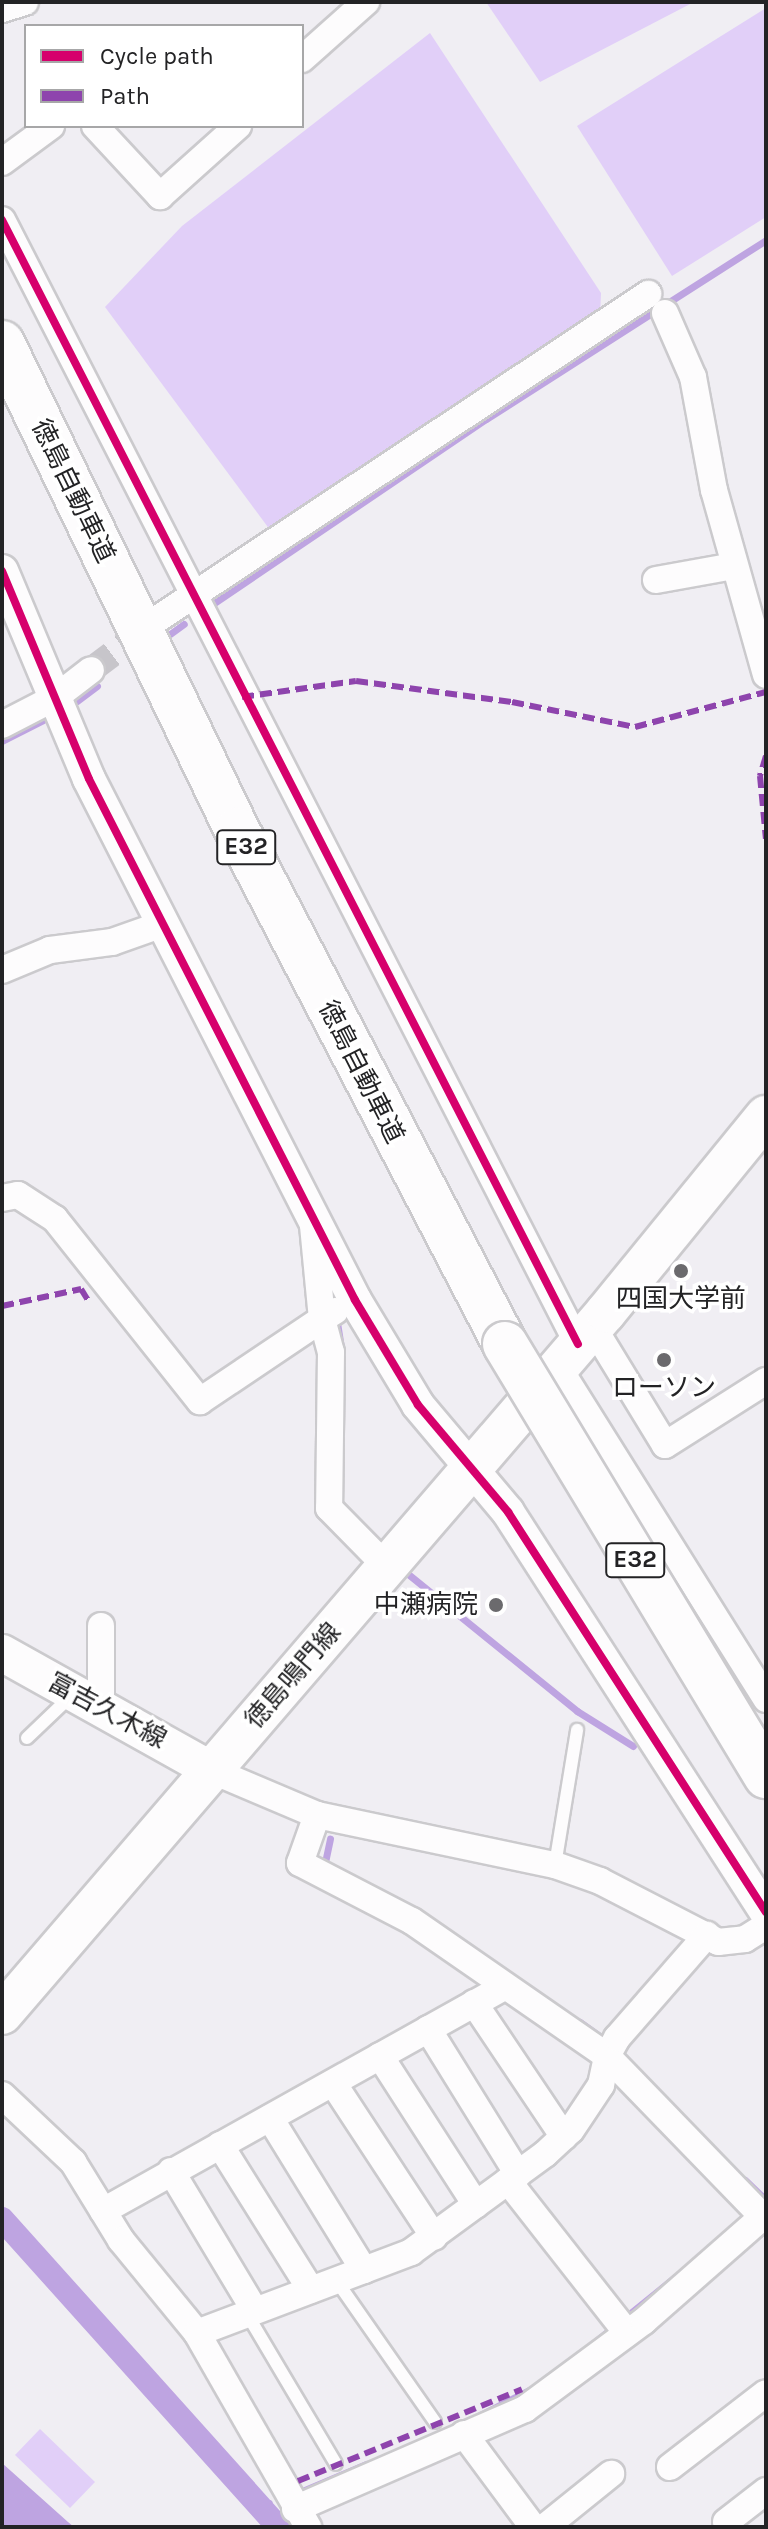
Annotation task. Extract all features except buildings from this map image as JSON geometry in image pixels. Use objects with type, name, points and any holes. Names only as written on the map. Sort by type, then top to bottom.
[{"type":"highway","name":"徳島自動車道","points":[[2,343],[237,830],[505,1344],[766,1776]]},
{"type":"main road","name":"徳島鳴門線","points":[[2,2014],[576,1346],[766,1116]]},
{"type":"main road","name":"富吉久木線","points":[[4,1657],[211,1770]]},
{"type":"street","points":[[2,9],[25,2]]},
{"type":"street","points":[[304,57],[366,2]]},
{"type":"street","points":[[2,162],[48,128]]},
{"type":"street","points":[[97,128],[160,196],[236,128]]},
{"type":"street","points":[[3,226],[576,1346],[762,1686]]},
{"type":"street","points":[[159,618],[657,304],[693,377],[734,566],[755,602],[766,675]]},
{"type":"street","points":[[656,580],[734,566]]},
{"type":"street","points":[[2,571],[160,925],[313,1225],[337,1310],[331,1352],[329,1508],[387,1567]]},
{"type":"street","points":[[2,725],[56,697],[91,670]]},
{"type":"street","points":[[2,970],[50,950],[112,942],[160,925]]},
{"type":"street","points":[[2,1198],[18,1195],[55,1219],[200,1401],[337,1310]]},
{"type":"street","points":[[337,1310],[508,1512],[766,1912]]},
{"type":"street","points":[[576,1346],[665,1445],[766,1381]]},
{"type":"street","points":[[87,1700],[101,1626]]},
{"type":"street","points":[[211,1770],[317,1815],[555,1865],[600,1881],[707,1935],[730,1942],[766,1926]]},
{"type":"street","points":[[2,2095],[73,2162],[121,2240],[197,2333],[301,2518],[464,2434],[525,2409],[620,2324],[765,2217],[611,2047],[503,1987],[412,1921],[300,1863],[317,1815]]},
{"type":"street","points":[[197,2333],[411,2252],[513,2178],[564,2137],[601,2085],[611,2047],[707,1935]]},
{"type":"street","points":[[103,2211],[503,1987]]},
{"type":"street","points":[[474,2003],[564,2137]]},
{"type":"street","points":[[428,2029],[513,2178],[620,2324]]},
{"type":"street","points":[[380,2056],[476,2205]]},
{"type":"street","points":[[333,2083],[434,2237]]},
{"type":"street","points":[[270,2118],[364,2270]]},
{"type":"street","points":[[220,2145],[311,2290]]},
{"type":"street","points":[[171,2171],[251,2313]]},
{"type":"street","points":[[670,2467],[766,2393]]},
{"type":"street","points":[[464,2434],[533,2527]]},
{"type":"street","points":[[545,2527],[611,2474]]},
{"type":"street","points":[[726,2522],[766,2491]]},
{"type":"lane","points":[[27,1738],[87,1700]]},
{"type":"lane","points":[[555,1865],[577,1730]]},
{"type":"lane","points":[[336,2280],[435,2422]]},
{"type":"lane","points":[[251,2313],[336,2464]]},
{"type":"shaded area","points":[[486,2],[694,2],[540,82]]},
{"type":"shaded area","points":[[766,8],[766,217],[672,276],[577,126]]},
{"type":"shaded area","points":[[430,33],[601,293],[600,316],[273,534],[105,307],[182,226]]},
{"type":"shaded area","points":[[40,2429],[95,2482],[70,2508],[15,2455]]},
{"type":"shaded area","points":[[2,2463],[68,2522],[74,2527],[2,2527]]},
{"type":"waterway","points":[[214,603],[486,419],[766,240]]},
{"type":"waterway","points":[[170,634],[184,624]]},
{"type":"waterway","points":[[77,701],[97,686]]},
{"type":"waterway","points":[[2,741],[43,720]]},
{"type":"waterway","points":[[336,1316],[341,1347]]},
{"type":"waterway","points":[[408,1574],[577,1711],[633,1746]]},
{"type":"waterway","points":[[324,1867],[330,1839]]},
{"type":"waterway","points":[[580,2022],[609,2043]]},
{"type":"waterway","points":[[745,2180],[766,2200]]},
{"type":"waterway","points":[[2,2219],[278,2527]]},
{"type":"waterway","points":[[591,2345],[675,2277]]},
{"type":"waterway","points":[[480,2415],[529,2390]]},
{"type":"waterway","points":[[300,2492],[366,2464]]},
{"type":"waterway","points":[[259,2505],[269,2503]]},
{"type":"tunnel","points":[[91,670],[152,624]]},
{"type":"marked path","points":[[242,697],[356,681],[512,702],[635,727],[766,692]]},
{"type":"marked path","points":[[766,756],[760,776],[766,839]]},
{"type":"marked path","points":[[2,1306],[81,1289],[89,1302]]},
{"type":"marked path","points":[[298,2481],[522,2389]]},
{"type":"cycle path","points":[[2,220],[578,1344]]},
{"type":"cycle path","points":[[2,571],[89,779],[355,1300],[418,1405],[508,1512],[766,1912]]},
{"type":"place","name":"四国大学前","points":[[681,1271]]},
{"type":"place","name":"ローソン","points":[[664,1360]]},
{"type":"place","name":"中瀬病院","points":[[496,1605]]}]
